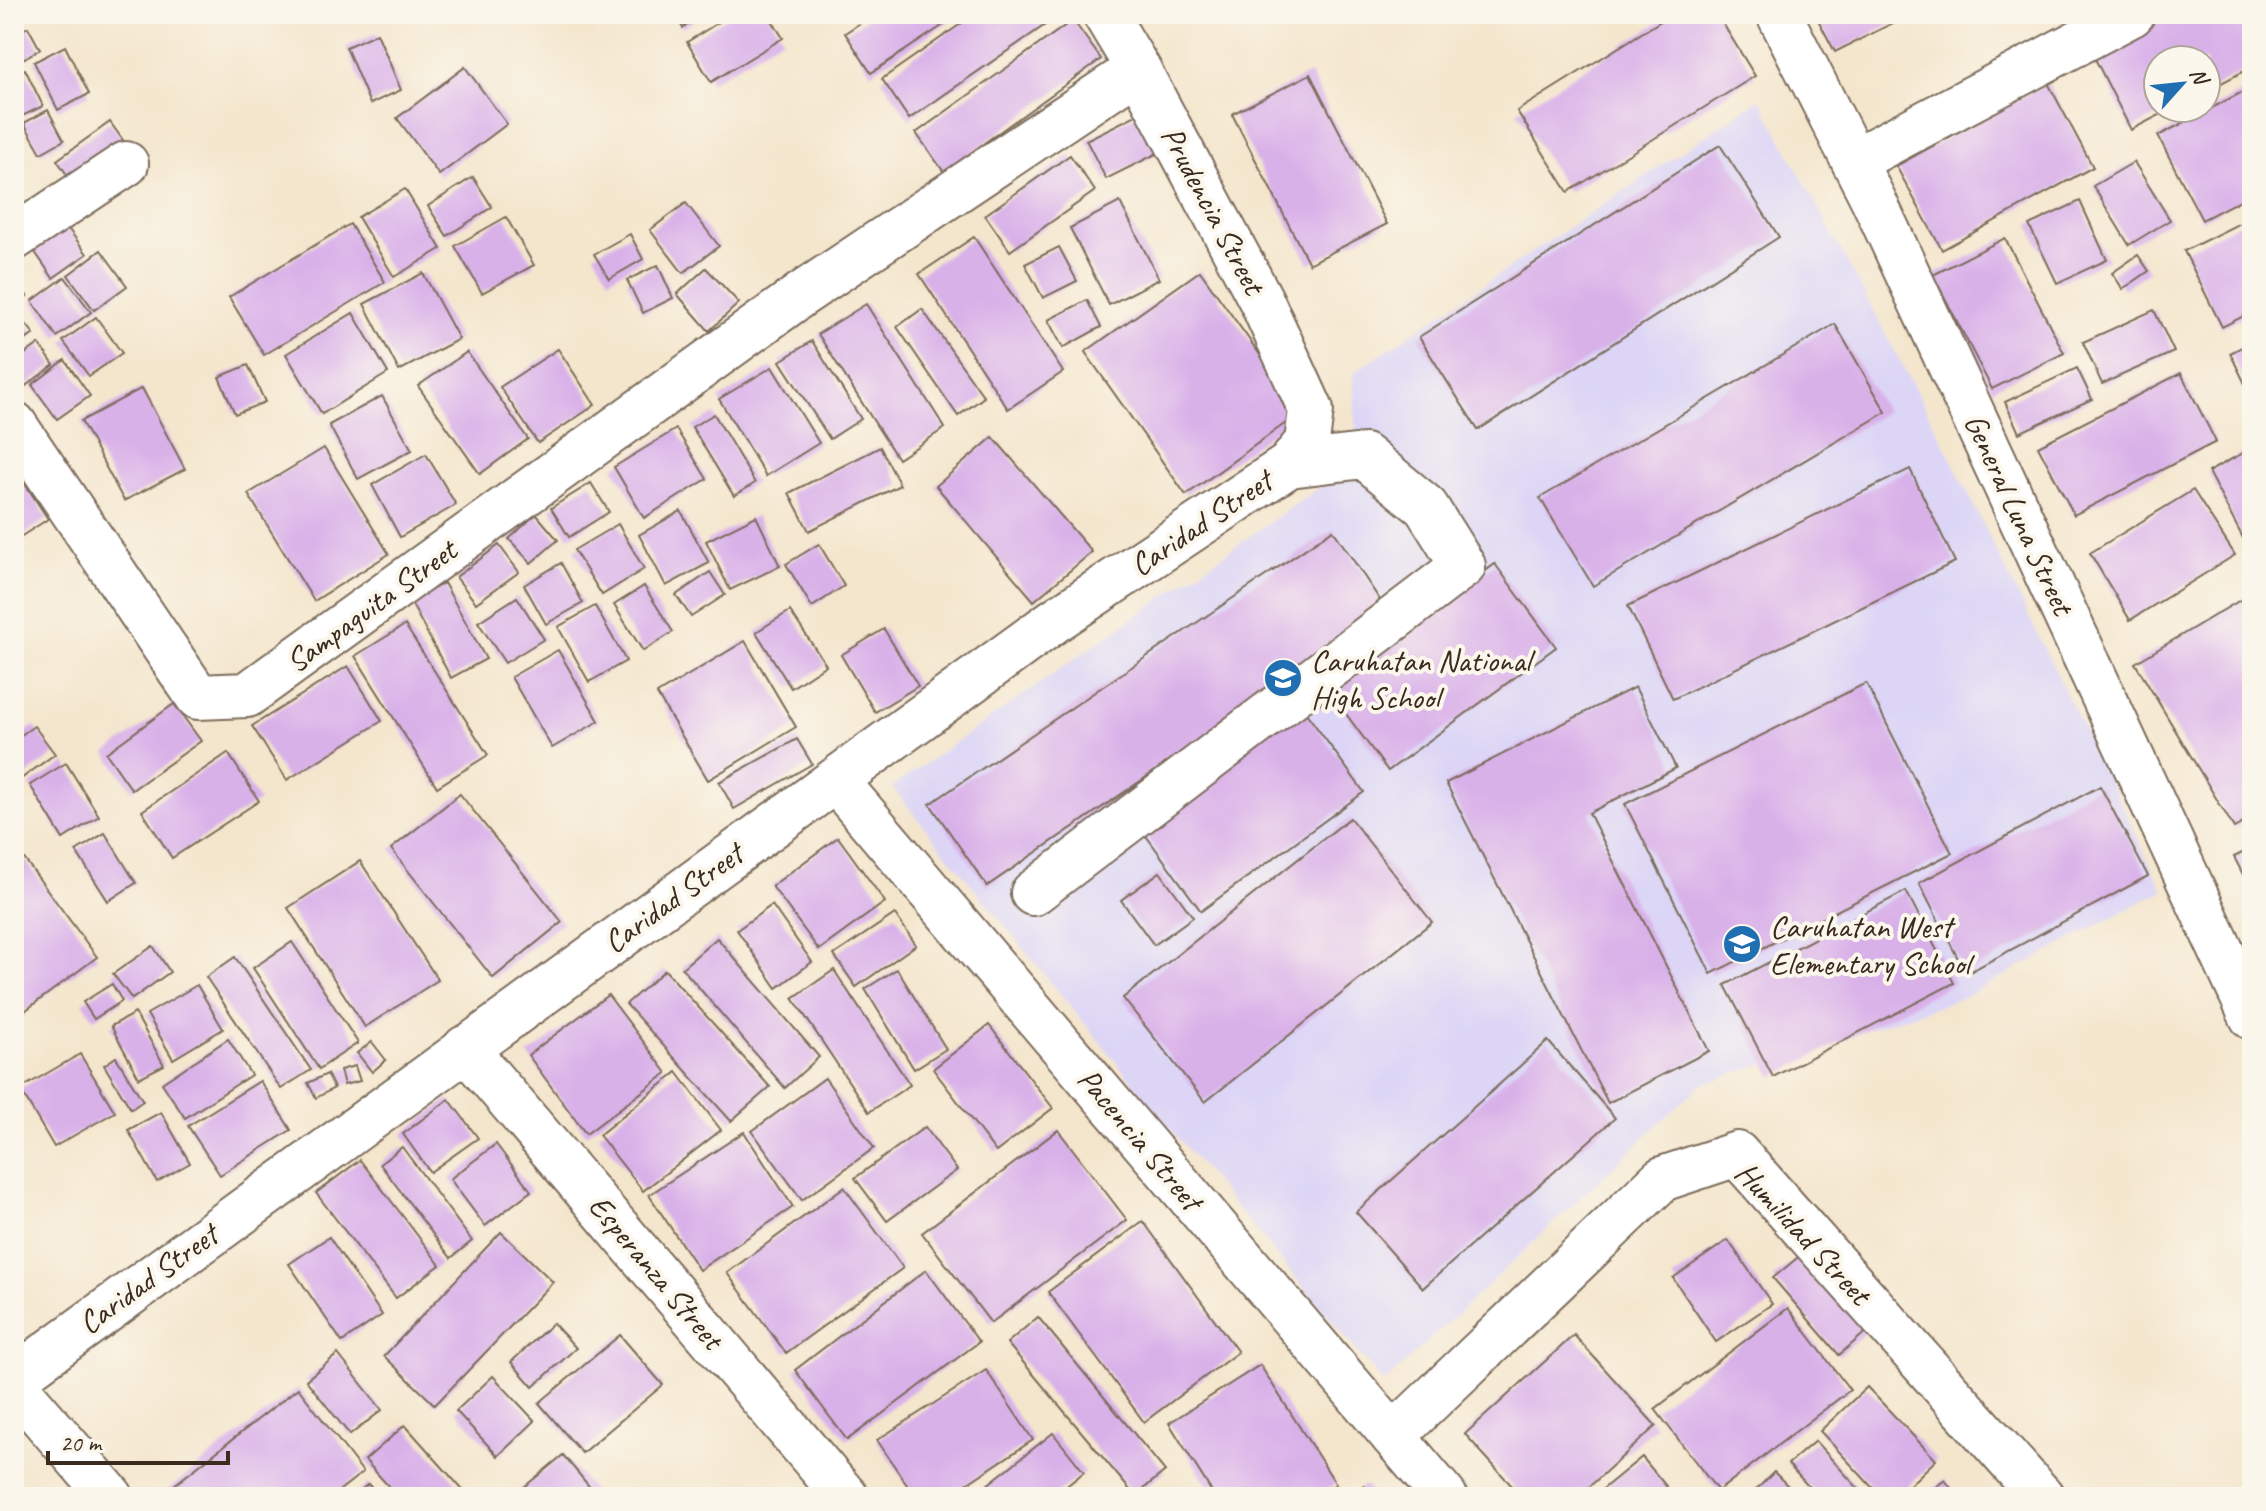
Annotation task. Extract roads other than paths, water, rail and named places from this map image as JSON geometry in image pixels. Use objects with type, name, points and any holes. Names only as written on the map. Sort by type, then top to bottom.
[{"type":"street","name":"Prudencia Street","points":[[1105,14],[1138,69],[1261,300],[1311,410]]},
{"type":"street","name":"General Luna Street","points":[[1779,14],[1854,161],[2252,1017]]},
{"type":"street","points":[[1854,161],[2132,14]]},
{"type":"street","name":"Sampaguita Street","points":[[14,424],[198,697],[247,695],[802,294],[1138,69]]},
{"type":"street","points":[[14,238],[126,164]]},
{"type":"street","name":"Caridad Street","points":[[14,1378],[1054,621],[1289,465],[1307,442],[1311,410]]},
{"type":"street","points":[[1033,893],[1463,566],[1426,507],[1364,456],[1289,465]]},
{"type":"street","name":"Pacencia Street","points":[[836,781],[1445,1497]]},
{"type":"street","name":"Esperanza Street","points":[[465,1048],[846,1497]]},
{"type":"street","name":"Humilidad Street","points":[[1393,1436],[1662,1179],[1737,1154],[2042,1497]]},
{"type":"street","points":[[14,1385],[111,1497]]},
{"type":"place","name":"Caruhatan National High School","points":[[1283,678]]},
{"type":"place","name":"Caruhatan West Elementary School","points":[[1742,944]]}]
